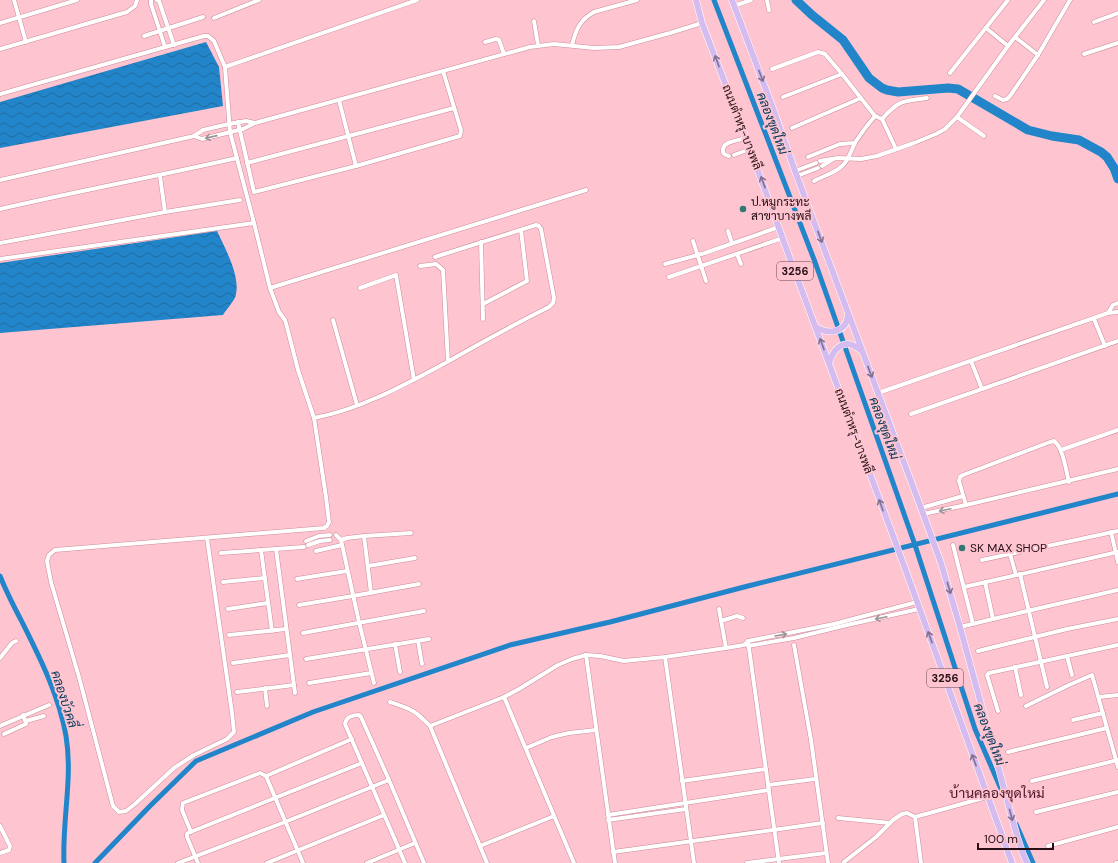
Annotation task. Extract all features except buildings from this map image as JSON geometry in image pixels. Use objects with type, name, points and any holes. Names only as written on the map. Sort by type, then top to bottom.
[{"type":"main road","name":"ถนนตำหรุ-บางพลี","points":[[696,0],[702,23],[902,560],[1012,863]]},
{"type":"main road","name":"3256","points":[[733,3],[936,550],[960,627],[1026,863]]},
{"type":"main road","points":[[816,327],[822,331],[829,332],[838,330],[845,326],[848,320],[848,313]]},
{"type":"main road","points":[[829,363],[831,356],[836,349],[848,344],[862,351]]},
{"type":"street","points":[[14,0],[26,42]]},
{"type":"street","points":[[0,22],[77,0]]},
{"type":"street","points":[[0,49],[127,12],[135,6],[137,0]]},
{"type":"street","points":[[165,47],[151,2],[160,0],[174,45]]},
{"type":"street","points":[[214,18],[259,0]]},
{"type":"street","points":[[225,67],[417,0]]},
{"type":"street","points":[[572,45],[575,32],[581,22],[588,16],[594,12],[637,0]]},
{"type":"street","points":[[733,3],[751,0]]},
{"type":"street","points":[[767,0],[769,10]]},
{"type":"street","points":[[950,73],[1008,0]]},
{"type":"street","points":[[796,173],[818,162],[838,158],[861,159],[877,156],[936,134],[945,128],[957,118],[1008,46],[1044,0]]},
{"type":"street","points":[[995,96],[1003,100],[1007,99],[1038,55],[1070,0]]},
{"type":"street","points":[[1094,22],[1118,13]]},
{"type":"street","points":[[144,36],[203,17]]},
{"type":"street","points":[[534,21],[538,45]]},
{"type":"street","points":[[194,136],[202,139],[240,130],[247,128],[254,123],[538,45],[554,44],[594,48],[619,47],[702,23]]},
{"type":"street","points":[[986,28],[1008,46]]},
{"type":"street","points":[[0,94],[208,36],[214,41],[225,67],[230,132],[270,288],[277,308],[285,320],[298,370],[314,418],[329,522],[324,528],[54,550],[49,555],[47,561],[51,582],[79,677],[112,806],[119,812],[126,811],[135,804],[174,768],[194,755],[227,739],[234,732],[208,538]]},
{"type":"street","points":[[1015,37],[1038,55]]},
{"type":"street","points":[[485,42],[496,39],[499,40],[504,54]]},
{"type":"street","points":[[1084,54],[1118,44]]},
{"type":"street","points":[[772,69],[818,52],[825,54],[875,116],[882,119],[896,149]]},
{"type":"street","points":[[238,122],[254,192],[356,166],[458,137],[461,134],[461,130],[443,71]]},
{"type":"street","points":[[783,97],[842,74]]},
{"type":"street","points":[[792,128],[861,98]]},
{"type":"street","points":[[882,119],[891,109],[900,103],[927,98]]},
{"type":"street","points":[[340,100],[356,166]]},
{"type":"street","points":[[247,163],[454,108]]},
{"type":"street","points":[[814,180],[843,166],[849,158],[855,143],[863,130],[875,116]]},
{"type":"street","points":[[957,118],[984,136]]},
{"type":"street","points":[[0,180],[194,136],[203,130],[229,124],[246,121],[254,123]]},
{"type":"street","points":[[746,138],[724,145],[722,149],[723,152],[726,155],[731,155],[750,149]]},
{"type":"street","points":[[808,157],[840,144],[855,143]]},
{"type":"street","points":[[0,209],[160,176],[237,158]]},
{"type":"street","points":[[796,173],[820,167],[833,159]]},
{"type":"street","points":[[160,176],[165,212]]},
{"type":"street","points":[[270,288],[586,190]]},
{"type":"street","points":[[0,243],[165,212],[240,200]]},
{"type":"street","points":[[0,259],[254,223]]},
{"type":"street","points":[[314,418],[342,411],[379,397],[414,380],[514,324],[549,307],[553,303],[554,298],[541,229],[539,226],[536,225],[435,257]]},
{"type":"street","points":[[665,264],[698,255],[779,227]]},
{"type":"street","points":[[483,304],[527,281],[521,230]]},
{"type":"street","points":[[728,231],[732,243]]},
{"type":"street","points":[[670,277],[783,238]]},
{"type":"street","points":[[693,241],[706,281]]},
{"type":"street","points":[[480,242],[483,319]]},
{"type":"street","points":[[737,254],[741,264]]},
{"type":"street","points":[[420,266],[436,264],[443,270],[448,361]]},
{"type":"street","points":[[360,288],[396,275],[414,380]]},
{"type":"street","points":[[1108,313],[1113,305],[1118,302]]},
{"type":"street","points":[[878,393],[1108,313],[1118,312]]},
{"type":"street","points":[[1094,319],[1105,346]]},
{"type":"street","points":[[333,320],[357,405]]},
{"type":"street","points":[[911,414],[1118,341]]},
{"type":"street","points":[[971,361],[982,389]]},
{"type":"street","points":[[1061,450],[1118,430]]},
{"type":"street","points":[[966,506],[958,480],[962,475],[1054,441],[1061,450],[1069,482]]},
{"type":"street","points":[[922,511],[966,506],[1118,469]]},
{"type":"street","points":[[922,511],[963,496]]},
{"type":"street","points":[[316,528],[320,538]]},
{"type":"street","points":[[982,560],[1118,531]]},
{"type":"street","points":[[221,553],[296,547],[320,538],[347,538],[411,532]]},
{"type":"street","points":[[1111,532],[1117,552],[1118,562]]},
{"type":"street","points":[[364,536],[371,593]]},
{"type":"street","points":[[335,538],[342,545],[374,683]]},
{"type":"street","points":[[316,551],[342,545]]},
{"type":"street","points":[[953,545],[973,624]]},
{"type":"street","points":[[276,549],[295,693]]},
{"type":"street","points":[[261,550],[272,631]]},
{"type":"street","points":[[964,587],[1117,552]]},
{"type":"street","points":[[1010,554],[1028,610],[1047,686]]},
{"type":"street","points":[[368,566],[416,558]]},
{"type":"street","points":[[297,579],[347,571]]},
{"type":"street","points":[[223,582],[265,578]]},
{"type":"street","points":[[985,582],[993,619]]},
{"type":"street","points":[[299,605],[418,584]]},
{"type":"street","points":[[960,627],[1118,590]]},
{"type":"street","points":[[744,645],[748,641],[834,624],[917,602]]},
{"type":"street","points":[[228,609],[268,603]]},
{"type":"street","points":[[719,609],[726,648]]},
{"type":"street","points":[[430,726],[504,697],[558,665],[586,655],[624,661],[665,657],[744,645],[749,647],[919,609]]},
{"type":"street","points":[[303,633],[424,611]]},
{"type":"street","points":[[721,621],[737,616],[743,618]]},
{"type":"street","points":[[978,651],[1118,619]]},
{"type":"street","points":[[229,635],[286,629]]},
{"type":"street","points":[[306,659],[429,639]]},
{"type":"street","points":[[0,658],[12,643],[16,641]]},
{"type":"street","points":[[418,641],[422,664]]},
{"type":"street","points":[[748,641],[778,861]]},
{"type":"street","points":[[395,644],[400,672]]},
{"type":"street","points":[[794,645],[811,740],[815,779],[828,863]]},
{"type":"street","points":[[998,711],[987,675],[989,673],[1118,645]]},
{"type":"street","points":[[232,663],[290,655]]},
{"type":"street","points":[[586,655],[615,863]]},
{"type":"street","points":[[1068,656],[1072,676]]},
{"type":"street","points":[[665,657],[694,863]]},
{"type":"street","points":[[1015,667],[1021,695]]},
{"type":"street","points":[[309,683],[371,673]]},
{"type":"street","points":[[1026,706],[1091,675],[1093,676],[1118,768]]},
{"type":"street","points":[[237,692],[294,685]]},
{"type":"street","points":[[265,688],[267,706]]},
{"type":"street","points":[[1099,698],[1118,695]]},
{"type":"street","points":[[504,697],[574,863]]},
{"type":"street","points":[[390,702],[411,709],[430,726],[487,863]]},
{"type":"street","points":[[0,726],[49,704]]},
{"type":"street","points":[[1073,720],[1103,713]]},
{"type":"street","points":[[23,715],[26,721]]},
{"type":"street","points":[[405,863],[345,724],[349,717],[359,715],[361,717],[424,863]]},
{"type":"street","points":[[4,734],[26,724],[26,721],[44,716]]},
{"type":"street","points":[[1008,752],[1107,728]]},
{"type":"street","points":[[526,748],[552,737],[569,733],[596,730]]},
{"type":"street","points":[[266,776],[352,739]]},
{"type":"street","points":[[1032,781],[1117,760]]},
{"type":"street","points":[[198,863],[187,834],[362,763]]},
{"type":"street","points":[[682,781],[766,769]]},
{"type":"street","points":[[191,832],[182,810],[183,803],[260,773],[266,776],[303,863]]},
{"type":"street","points":[[608,815],[815,779]]},
{"type":"street","points":[[178,863],[373,788],[389,780]]},
{"type":"street","points":[[1036,812],[1118,792]]},
{"type":"street","points":[[844,862],[902,814],[915,817],[987,796]]},
{"type":"street","points":[[608,820],[686,809]]},
{"type":"street","points":[[267,863],[384,815]]},
{"type":"street","points":[[480,846],[554,816]]},
{"type":"street","points":[[915,817],[921,863]]},
{"type":"street","points":[[838,818],[890,823]]},
{"type":"street","points":[[613,852],[822,822]]},
{"type":"street","points":[[0,826],[10,846],[9,850],[0,853]]},
{"type":"street","points":[[1048,846],[1118,827]]},
{"type":"street","points":[[367,863],[415,843]]},
{"type":"street","points":[[747,863],[778,861],[826,853]]},
{"type":"water","points":[[206,42],[219,67],[223,106],[0,148],[0,102]]},
{"type":"water","points":[[217,231],[228,253],[234,270],[237,287],[234,299],[223,315],[0,333],[0,263]]},
{"type":"waterway","name":"คลองขุดใหม่","points":[[714,0],[815,262],[915,545],[975,729],[1004,796]]},
{"type":"waterway","points":[[796,0],[843,40],[869,78],[882,88],[898,92],[948,88],[958,89],[1028,130],[1052,136],[1079,140],[1101,152],[1107,157],[1114,168],[1118,179]]},
{"type":"waterway","points":[[95,863],[196,761],[313,712],[510,645],[610,622],[1118,494]]},
{"type":"waterway","name":"คลองบัวคลี่","points":[[0,576],[48,676],[63,721],[68,752],[64,863]]},
{"type":"waterway","name":"คลองขุดใหม่","points":[[1016,824],[1033,863]]},
{"type":"place","name":"ป.หมูกระทะ สาขาบางพลี","points":[[743,209]]},
{"type":"place","name":"SK MAX SHOP","points":[[962,548]]},
{"type":"district","name":"บ้านคลองขุดใหม่","points":[[997,793]]}]
